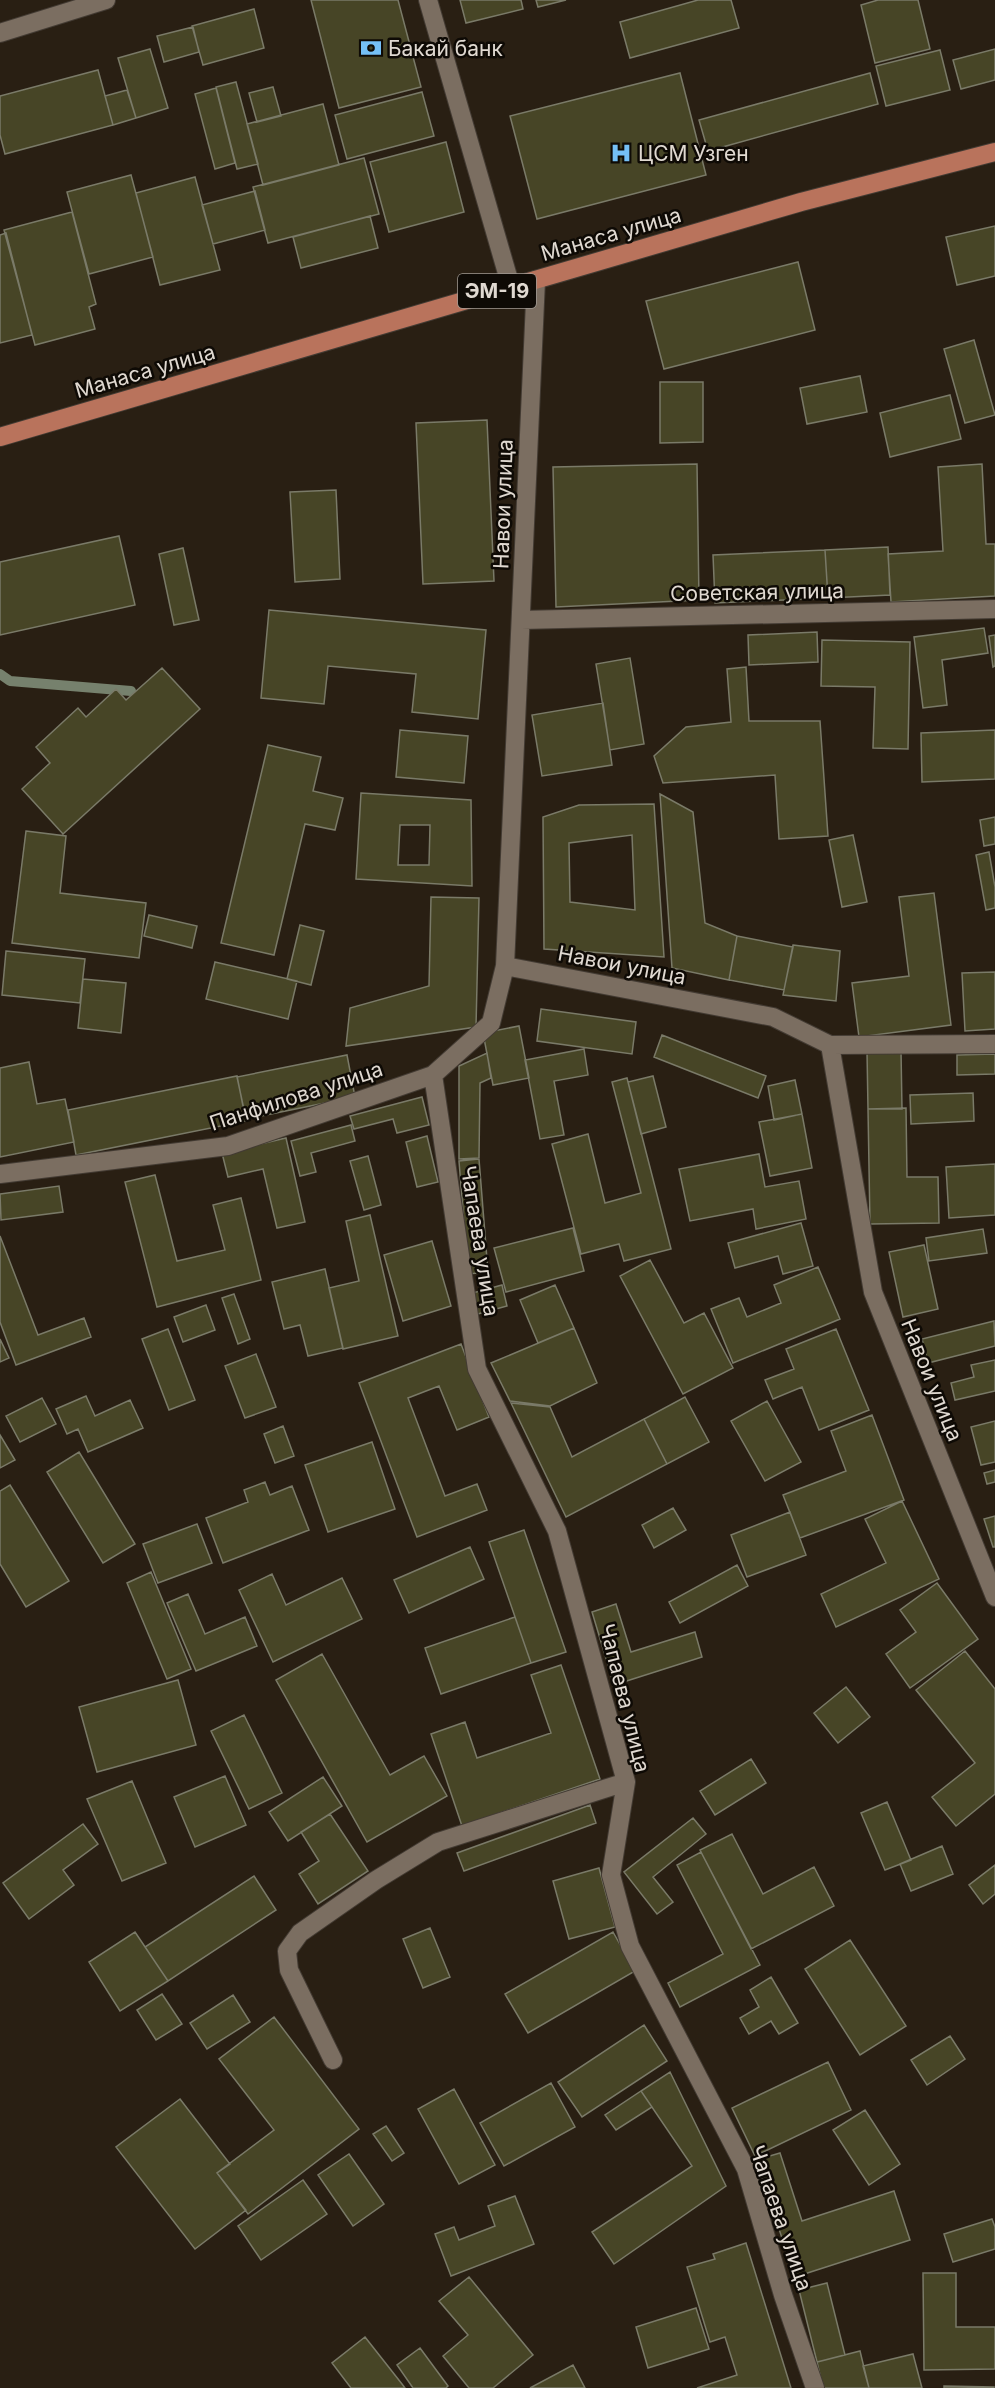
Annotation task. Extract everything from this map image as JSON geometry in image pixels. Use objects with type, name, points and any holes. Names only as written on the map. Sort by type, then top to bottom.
[{"type":"main road","name":"Манаса улица","points":[[0,437],[801,202],[995,152]]},
{"type":"street","points":[[0,33],[106,0]]},
{"type":"street","points":[[428,0],[511,287]]},
{"type":"street","name":"Навои улица","points":[[536,280],[506,966],[773,1017],[830,1045],[873,1292],[995,1597]]},
{"type":"street","name":"Советская улица","points":[[521,620],[995,609]]},
{"type":"street","name":"Панфилова улица","points":[[0,1174],[228,1146],[433,1075],[491,1023],[506,966]]},
{"type":"street","points":[[830,1045],[995,1044]]},
{"type":"street","name":"Чапаева улица","points":[[433,1075],[477,1369],[557,1531],[626,1782],[611,1875],[630,1946],[746,2169],[783,2295],[815,2388]]},
{"type":"street","points":[[333,2060],[289,1970],[287,1950],[300,1932],[376,1880],[438,1842],[626,1782]]},
{"type":"building","points":[[311,0],[398,0],[421,87],[339,108]]},
{"type":"building","points":[[460,0],[521,0],[523,9],[466,23]]},
{"type":"building","points":[[536,0],[566,0],[538,7]]},
{"type":"building","points":[[698,0],[731,0],[739,28],[630,58],[620,22]]},
{"type":"building","points":[[878,0],[918,0],[930,49],[875,63],[861,5]]},
{"type":"building","points":[[254,9],[264,48],[203,65],[192,26]]},
{"type":"building","points":[[193,27],[199,52],[164,62],[157,36]]},
{"type":"building","points":[[150,49],[168,108],[136,118],[118,58]]},
{"type":"building","points":[[995,49],[995,80],[961,89],[953,60]]},
{"type":"building","points":[[940,50],[950,90],[886,106],[876,66]]},
{"type":"building","points":[[98,70],[113,125],[5,154],[0,135],[0,96]]},
{"type":"building","points":[[680,73],[706,175],[537,219],[510,116]]},
{"type":"building","points":[[870,73],[878,104],[708,151],[699,120]]},
{"type":"building","points":[[236,82],[258,164],[237,169],[216,87]]},
{"type":"building","points":[[273,87],[281,116],[257,122],[249,93]]},
{"type":"building","points":[[216,88],[235,163],[215,169],[195,94]]},
{"type":"building","points":[[127,90],[136,118],[113,125],[105,96]]},
{"type":"building","points":[[422,92],[434,136],[347,159],[335,115]]},
{"type":"building","points":[[323,104],[339,165],[263,185],[247,124]]},
{"type":"building","points":[[446,142],[464,212],[389,232],[370,162]]},
{"type":"building","points":[[364,158],[379,214],[268,243],[253,187]]},
{"type":"building","points":[[131,175],[153,257],[89,274],[67,192]]},
{"type":"building","points":[[195,177],[220,270],[160,285],[136,193]]},
{"type":"building","points":[[255,191],[265,230],[213,244],[202,205]]},
{"type":"building","points":[[72,212],[96,304],[89,307],[95,329],[35,345],[4,230]]},
{"type":"building","points":[[370,216],[378,248],[301,268],[293,237]]},
{"type":"building","points":[[995,226],[995,276],[957,285],[946,237]]},
{"type":"building","points":[[6,233],[32,335],[0,343],[0,235]]},
{"type":"building","points":[[798,262],[815,330],[664,369],[646,301]]},
{"type":"building","points":[[974,340],[995,415],[965,423],[944,349]]},
{"type":"building","points":[[860,376],[867,412],[807,424],[800,388]]},
{"type":"building","points":[[660,382],[703,382],[703,442],[660,443]]},
{"type":"building","points":[[950,395],[961,439],[890,457],[880,413]]},
{"type":"building","points":[[487,420],[494,581],[423,584],[416,423]]},
{"type":"building","points":[[697,464],[699,600],[556,607],[553,467]]},
{"type":"building","points":[[982,464],[986,544],[995,544],[995,596],[891,602],[888,554],[943,551],[938,467]]},
{"type":"building","points":[[336,490],[340,579],[295,582],[290,492]]},
{"type":"building","points":[[119,536],[135,605],[0,635],[0,562]]},
{"type":"building","points":[[888,547],[890,595],[828,598],[825,550]]},
{"type":"building","points":[[183,548],[199,620],[174,625],[159,554]]},
{"type":"building","points":[[825,550],[828,598],[715,603],[713,555]]},
{"type":"building","points":[[269,610],[486,630],[478,719],[412,712],[416,674],[328,666],[324,704],[261,698]]},
{"type":"building","points":[[984,628],[988,653],[942,660],[947,705],[923,708],[914,637]]},
{"type":"building","points":[[817,632],[818,662],[749,665],[748,635]]},
{"type":"building","points":[[995,635],[995,666],[993,667],[989,636]]},
{"type":"building","points":[[822,640],[910,642],[908,749],[873,748],[875,687],[821,686]]},
{"type":"building","points":[[630,658],[644,744],[610,750],[596,664]]},
{"type":"building","points":[[746,667],[749,721],[820,721],[828,836],[779,839],[775,775],[663,783],[654,756],[686,727],[731,722],[727,669]]},
{"type":"building","points":[[162,668],[200,709],[63,834],[22,789],[50,763],[36,747],[78,708],[86,717],[116,689],[126,700]]},
{"type":"building","points":[[603,703],[612,765],[542,776],[532,715]]},
{"type":"building","points":[[400,730],[468,736],[464,783],[396,777]]},
{"type":"building","points":[[995,730],[995,779],[922,782],[921,733]]},
{"type":"building","points":[[268,745],[321,757],[313,791],[343,798],[335,830],[305,824],[274,955],[221,943]]},
{"type":"building","points":[[361,793],[471,800],[472,886],[356,879]],"holes":[[[400,825],[430,825],[429,865],[398,865]]]},
{"type":"building","points":[[660,794],[693,812],[705,923],[737,936],[729,980],[672,968]]},
{"type":"building","points":[[654,804],[664,957],[544,949],[543,817],[579,805]],"holes":[[[632,835],[635,910],[570,902],[569,843]]]},
{"type":"building","points":[[995,817],[995,844],[984,846],[980,820]]},
{"type":"building","points":[[26,831],[66,836],[60,893],[146,903],[139,958],[12,943]]},
{"type":"building","points":[[853,835],[867,902],[842,907],[829,840]]},
{"type":"building","points":[[989,852],[995,887],[995,908],[986,910],[976,855]]},
{"type":"building","points":[[934,893],[951,1025],[859,1037],[852,983],[909,976],[899,897]]},
{"type":"building","points":[[431,897],[479,898],[476,1027],[346,1046],[350,1008],[429,986]]},
{"type":"building","points":[[149,915],[197,926],[192,948],[144,936]]},
{"type":"building","points":[[300,925],[324,931],[311,985],[287,979]]},
{"type":"building","points":[[737,936],[793,947],[784,990],[729,980]]},
{"type":"building","points":[[793,945],[840,951],[836,1001],[783,995]]},
{"type":"building","points":[[6,951],[85,959],[80,1003],[2,995]]},
{"type":"building","points":[[215,962],[297,981],[288,1019],[206,999]]},
{"type":"building","points":[[995,972],[995,1029],[965,1031],[962,973]]},
{"type":"building","points":[[83,979],[126,983],[121,1033],[78,1028]]},
{"type":"building","points":[[541,1009],[636,1022],[632,1054],[537,1041]]},
{"type":"building","points":[[519,1026],[529,1078],[493,1085],[483,1033]]},
{"type":"building","points":[[662,1035],[766,1076],[758,1098],[654,1057]]},
{"type":"building","points":[[584,1049],[588,1075],[554,1081],[564,1135],[540,1139],[525,1060]]},
{"type":"building","points":[[867,1051],[901,1051],[902,1109],[868,1109]]},
{"type":"building","points":[[487,1053],[491,1078],[480,1083],[479,1158],[459,1159],[459,1066]]},
{"type":"building","points":[[995,1054],[995,1074],[957,1075],[957,1055]]},
{"type":"building","points":[[347,1055],[355,1097],[246,1119],[237,1077]]},
{"type":"building","points":[[29,1062],[37,1104],[65,1099],[74,1142],[0,1157],[0,1068]]},
{"type":"building","points":[[237,1076],[246,1121],[76,1155],[68,1110]]},
{"type":"building","points":[[653,1076],[666,1127],[641,1134],[628,1082]]},
{"type":"building","points":[[627,1078],[671,1249],[624,1261],[619,1244],[581,1254],[552,1144],[588,1134],[605,1203],[641,1193],[612,1082]]},
{"type":"building","points":[[795,1080],[802,1114],[774,1120],[768,1086]]},
{"type":"building","points":[[973,1093],[974,1121],[911,1124],[910,1095]]},
{"type":"building","points":[[422,1097],[429,1125],[397,1133],[393,1119],[354,1129],[350,1116]]},
{"type":"building","points":[[906,1108],[907,1177],[938,1177],[939,1223],[870,1224],[868,1109]]},
{"type":"building","points":[[802,1114],[812,1168],[770,1176],[759,1122]]},
{"type":"building","points":[[351,1125],[355,1141],[311,1153],[316,1172],[300,1176],[291,1141]]},
{"type":"building","points":[[427,1136],[438,1182],[417,1187],[406,1142]]},
{"type":"building","points":[[286,1138],[305,1222],[277,1228],[263,1169],[228,1177],[222,1153]]},
{"type":"building","points":[[759,1154],[765,1187],[799,1181],[806,1219],[756,1229],[753,1209],[690,1221],[679,1169]]},
{"type":"building","points":[[368,1156],[381,1205],[364,1210],[350,1161]]},
{"type":"building","points":[[479,1159],[488,1272],[468,1274],[459,1161]]},
{"type":"building","points":[[995,1164],[995,1215],[949,1218],[946,1167]]},
{"type":"building","points":[[155,1175],[177,1261],[225,1250],[213,1205],[241,1198],[261,1280],[157,1307],[125,1182]]},
{"type":"building","points":[[59,1186],[63,1212],[1,1220],[0,1194]]},
{"type":"building","points":[[370,1215],[398,1336],[343,1349],[329,1288],[359,1281],[346,1221]]},
{"type":"building","points":[[801,1223],[813,1266],[783,1274],[778,1256],[735,1268],[728,1243]]},
{"type":"building","points":[[573,1228],[584,1271],[506,1292],[494,1248]]},
{"type":"building","points":[[983,1229],[987,1253],[929,1261],[926,1238]]},
{"type":"building","points":[[0,1236],[38,1335],[84,1318],[91,1337],[16,1365],[0,1322]]},
{"type":"building","points":[[432,1241],[451,1306],[403,1321],[384,1255]]},
{"type":"building","points":[[924,1245],[938,1309],[903,1317],[889,1252]]},
{"type":"building","points":[[650,1260],[684,1323],[704,1313],[733,1368],[683,1394],[620,1276]]},
{"type":"building","points":[[818,1267],[840,1319],[733,1363],[711,1309],[739,1298],[747,1317],[781,1303],[774,1285]]},
{"type":"building","points":[[325,1269],[343,1348],[308,1356],[300,1325],[284,1329],[272,1282]]},
{"type":"building","points":[[502,1285],[507,1306],[474,1315],[469,1294]]},
{"type":"building","points":[[555,1285],[574,1328],[538,1343],[520,1300]]},
{"type":"building","points":[[234,1294],[250,1339],[238,1344],[222,1298]]},
{"type":"building","points":[[206,1305],[215,1330],[183,1342],[174,1317]]},
{"type":"building","points":[[994,1321],[995,1346],[928,1363],[922,1339]]},
{"type":"building","points":[[574,1328],[597,1383],[550,1406],[510,1401],[491,1363]]},
{"type":"building","points":[[168,1329],[195,1400],[169,1410],[142,1339]]},
{"type":"building","points":[[836,1329],[869,1410],[819,1430],[802,1387],[773,1399],[765,1380],[794,1369],[786,1349]]},
{"type":"building","points":[[0,1339],[9,1358],[0,1362]]},
{"type":"building","points":[[461,1344],[489,1417],[457,1430],[439,1386],[408,1398],[445,1496],[477,1484],[487,1510],[417,1537],[359,1383]]},
{"type":"building","points":[[256,1354],[276,1407],[245,1418],[225,1366]]},
{"type":"building","points":[[995,1360],[995,1391],[955,1400],[951,1383],[974,1377],[971,1365]]},
{"type":"building","points":[[86,1396],[95,1416],[130,1400],[143,1428],[88,1452],[78,1429],[67,1434],[56,1409]]},
{"type":"building","points":[[685,1397],[709,1442],[667,1464],[644,1419]]},
{"type":"building","points":[[42,1398],[56,1424],[20,1442],[6,1416]]},
{"type":"building","points":[[767,1401],[801,1462],[765,1481],[731,1421]]},
{"type":"building","points":[[511,1403],[550,1407],[572,1457],[644,1419],[667,1464],[566,1517]]},
{"type":"building","points":[[872,1415],[904,1500],[800,1538],[783,1495],[846,1471],[831,1431]]},
{"type":"building","points":[[995,1421],[995,1462],[981,1465],[971,1427]]},
{"type":"building","points":[[283,1426],[294,1456],[275,1463],[264,1434]]},
{"type":"building","points":[[0,1435],[15,1460],[0,1468]]},
{"type":"building","points":[[372,1442],[395,1509],[328,1532],[305,1465]]},
{"type":"building","points":[[79,1452],[135,1544],[103,1563],[47,1472]]},
{"type":"building","points":[[995,1470],[995,1482],[987,1484],[984,1473]]},
{"type":"building","points":[[265,1482],[270,1495],[292,1486],[309,1530],[223,1563],[206,1518],[248,1502],[244,1490]]},
{"type":"building","points":[[10,1485],[69,1581],[26,1607],[0,1564],[0,1491]]},
{"type":"building","points":[[902,1501],[939,1579],[836,1627],[821,1594],[886,1563],[865,1519]]},
{"type":"building","points":[[673,1508],[686,1530],[654,1548],[642,1525]]},
{"type":"building","points":[[790,1512],[806,1555],[747,1577],[731,1535]]},
{"type":"building","points":[[995,1516],[995,1547],[993,1547],[984,1519]]},
{"type":"building","points":[[197,1524],[212,1563],[158,1583],[143,1544]]},
{"type":"building","points":[[524,1530],[566,1652],[531,1663],[489,1542]]},
{"type":"building","points":[[470,1547],[484,1579],[409,1613],[394,1580]]},
{"type":"building","points":[[737,1565],[748,1586],[680,1623],[669,1602]]},
{"type":"building","points":[[151,1572],[191,1669],[167,1679],[127,1583]]},
{"type":"building","points":[[272,1574],[286,1605],[342,1578],[362,1619],[273,1662],[239,1590]]},
{"type":"building","points":[[937,1583],[978,1639],[910,1688],[886,1654],[916,1632],[900,1610]]},
{"type":"building","points":[[188,1594],[205,1634],[245,1617],[257,1646],[196,1671],[167,1603]]},
{"type":"building","points":[[616,1604],[631,1652],[695,1632],[702,1657],[614,1685],[592,1612]]},
{"type":"building","points":[[515,1617],[531,1663],[441,1694],[425,1648]]},
{"type":"building","points":[[965,1651],[995,1689],[995,1794],[956,1826],[932,1797],[975,1763],[916,1690]]},
{"type":"building","points":[[322,1654],[390,1775],[424,1756],[447,1796],[367,1842],[276,1680]]},
{"type":"building","points":[[561,1665],[600,1779],[462,1826],[431,1734],[465,1722],[477,1758],[551,1733],[531,1675]]},
{"type":"building","points":[[178,1680],[196,1745],[97,1772],[79,1707]]},
{"type":"building","points":[[846,1687],[870,1717],[838,1743],[814,1713]]},
{"type":"building","points":[[244,1715],[282,1793],[249,1809],[211,1731]]},
{"type":"building","points":[[751,1759],[766,1783],[715,1815],[700,1791]]},
{"type":"building","points":[[225,1776],[246,1825],[195,1847],[174,1797]]},
{"type":"building","points":[[323,1777],[342,1806],[288,1841],[269,1812]]},
{"type":"building","points":[[132,1781],[166,1863],[122,1881],[87,1799]]},
{"type":"building","points":[[887,1802],[911,1860],[885,1870],[861,1813]]},
{"type":"building","points":[[590,1805],[596,1823],[464,1871],[457,1853]]},
{"type":"building","points":[[330,1814],[368,1871],[318,1904],[299,1874],[319,1861],[301,1832]]},
{"type":"building","points":[[693,1818],[706,1834],[653,1877],[673,1902],[657,1914],[624,1872]]},
{"type":"building","points":[[83,1824],[98,1844],[63,1870],[74,1885],[29,1919],[3,1883]]},
{"type":"building","points":[[732,1834],[763,1894],[814,1867],[834,1906],[751,1949],[700,1850]]},
{"type":"building","points":[[942,1846],[953,1874],[911,1891],[900,1864]]},
{"type":"building","points":[[701,1852],[760,1965],[680,2007],[668,1983],[723,1954],[677,1865]]},
{"type":"building","points":[[995,1865],[995,1894],[983,1904],[969,1885]]},
{"type":"building","points":[[599,1868],[615,1927],[569,1939],[553,1881]]},
{"type":"building","points":[[254,1876],[276,1910],[168,1981],[145,1947]]},
{"type":"building","points":[[430,1928],[450,1977],[423,1988],[403,1939]]},
{"type":"building","points":[[135,1932],[168,1981],[120,2011],[89,1962]]},
{"type":"building","points":[[613,1932],[635,1971],[528,2033],[505,1994]]},
{"type":"building","points":[[850,1940],[906,2026],[860,2055],[805,1969]]},
{"type":"building","points":[[771,1977],[798,2023],[779,2034],[771,2021],[749,2034],[740,2018],[759,2007],[750,1990]]},
{"type":"building","points":[[162,1994],[182,2024],[156,2040],[137,2010]]},
{"type":"building","points":[[233,1995],[250,2022],[207,2049],[190,2023]]},
{"type":"building","points":[[274,2017],[359,2129],[248,2214],[217,2173],[274,2130],[219,2059]]},
{"type":"building","points":[[644,2025],[667,2061],[582,2117],[558,2082]]},
{"type":"building","points":[[950,2036],[965,2059],[927,2085],[911,2060]]},
{"type":"building","points":[[828,2062],[851,2110],[755,2156],[732,2108]]},
{"type":"building","points":[[670,2072],[726,2186],[614,2264],[592,2232],[692,2166],[641,2091]]},
{"type":"building","points":[[551,2083],[575,2127],[504,2166],[480,2123]]},
{"type":"building","points":[[454,2089],[495,2165],[459,2184],[418,2109]]},
{"type":"building","points":[[641,2091],[652,2107],[616,2130],[605,2115]]},
{"type":"building","points":[[180,2099],[230,2164],[217,2173],[246,2210],[195,2249],[116,2147]]},
{"type":"building","points":[[865,2110],[900,2164],[869,2185],[833,2130]]},
{"type":"building","points":[[386,2126],[404,2153],[392,2161],[373,2134]]},
{"type":"building","points":[[780,2153],[802,2221],[894,2191],[910,2240],[795,2277],[756,2160]]},
{"type":"building","points":[[349,2154],[384,2204],[353,2226],[318,2175]]},
{"type":"building","points":[[303,2180],[327,2214],[261,2260],[238,2226]]},
{"type":"building","points":[[515,2196],[534,2244],[451,2276],[435,2234],[454,2227],[459,2240],[495,2226],[488,2206]]},
{"type":"building","points":[[992,2219],[995,2227],[995,2249],[953,2262],[944,2234]]},
{"type":"building","points":[[746,2243],[791,2388],[697,2388],[737,2375],[725,2337],[710,2342],[687,2267],[715,2259],[713,2254]]},
{"type":"building","points":[[923,2273],[956,2273],[956,2327],[995,2327],[995,2369],[924,2370]]},
{"type":"building","points":[[469,2277],[533,2355],[493,2388],[469,2388],[443,2356],[468,2335],[439,2301]]},
{"type":"building","points":[[827,2283],[845,2355],[817,2362],[799,2290]]},
{"type":"building","points":[[696,2308],[709,2349],[648,2368],[636,2327]]},
{"type":"building","points":[[365,2337],[405,2388],[351,2388],[332,2363]]},
{"type":"building","points":[[420,2348],[448,2386],[446,2388],[413,2388],[397,2365]]},
{"type":"building","points":[[860,2351],[869,2388],[823,2388],[817,2362]]},
{"type":"building","points":[[913,2354],[922,2388],[869,2388],[863,2366]]},
{"type":"building","points":[[573,2365],[585,2388],[530,2388]]},
{"type":"building","points":[[944,2386],[994,2387],[994,2388],[944,2388]]},
{"type":"waterway","points":[[0,674],[10,681],[131,691]]},
{"type":"place","name":"Бакай банк","points":[[371,48]]},
{"type":"place","name":"ЦСМ Узген","points":[[621,153]]}]
